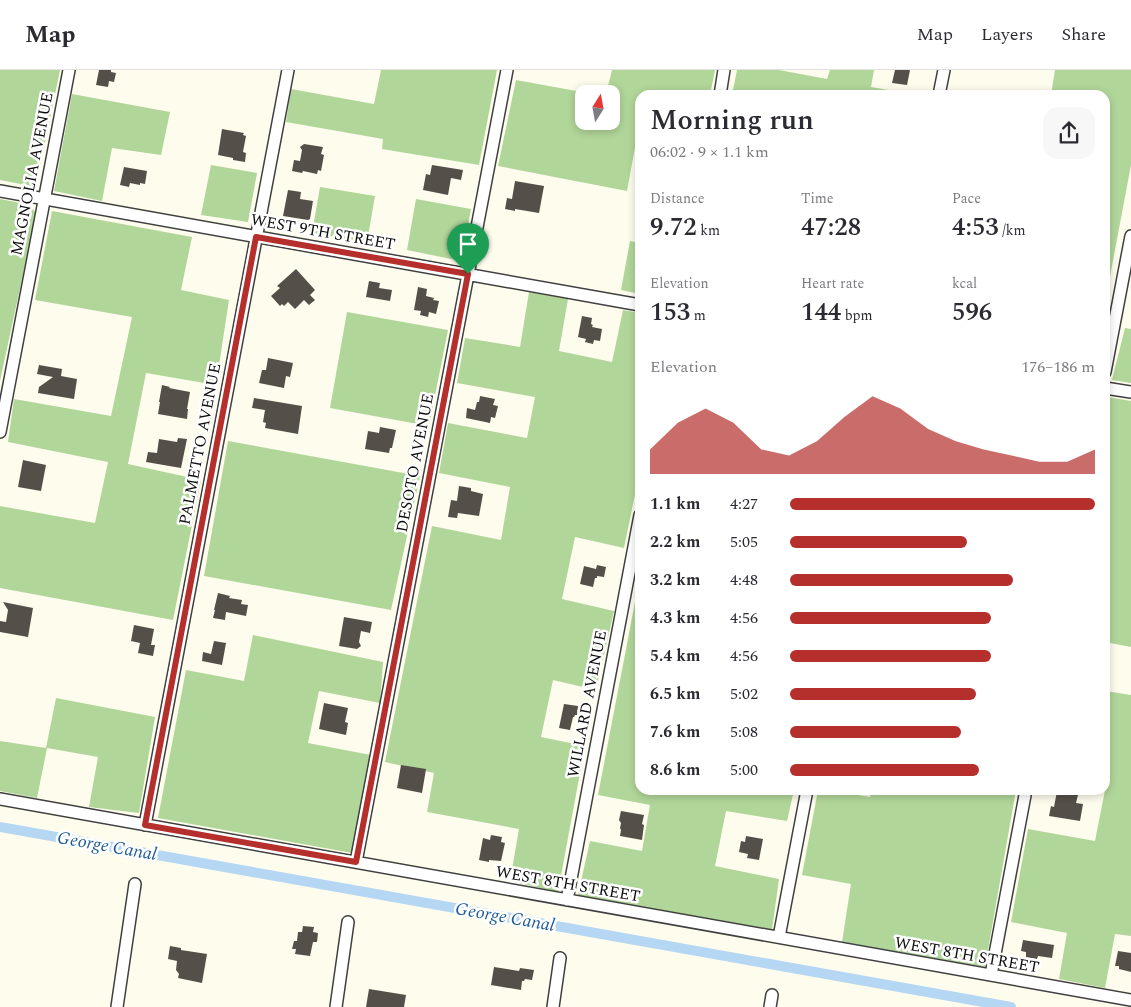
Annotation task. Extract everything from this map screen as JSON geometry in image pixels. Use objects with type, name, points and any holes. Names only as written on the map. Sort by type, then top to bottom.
[{"type":"street","name":"MAGNOLIA AVENUE","points":[[0,432],[69,70]]},
{"type":"street","name":"PALMETTO AVENUE","points":[[145,825],[288,70]]},
{"type":"street","name":"DESOTO AVENUE","points":[[356,862],[507,70]]},
{"type":"street","points":[[721,90],[724,70]]},
{"type":"street","points":[[940,90],[944,70]]},
{"type":"street","name":"WEST 9TH STREET","points":[[0,191],[635,305]]},
{"type":"street","points":[[1110,346],[1131,236]]},
{"type":"street","points":[[1110,389],[1131,392]]},
{"type":"street","name":"WILLARD AVENUE","points":[[567,900],[635,541]]},
{"type":"street","points":[[779,938],[806,795]]},
{"type":"street","points":[[991,975],[1025,795]]},
{"type":"street","name":"WEST 8TH STREET","points":[[0,799],[1131,1000]]},
{"type":"street","points":[[117,1007],[135,884]]},
{"type":"street","points":[[336,1007],[348,922]]},
{"type":"street","points":[[553,1007],[560,958]]},
{"type":"green space","points":[[0,70],[60,70],[36,187],[0,180]]},
{"type":"green space","points":[[381,70],[497,70],[479,165],[382,149],[383,139],[286,122],[291,89],[374,104]]},
{"type":"green space","points":[[612,70],[715,70],[711,90],[635,90],[635,147],[627,191],[498,166],[516,80],[575,91],[575,130],[620,130],[620,85],[608,85]]},
{"type":"green space","points":[[737,70],[779,70],[827,79],[830,70],[874,70],[871,87],[889,90],[733,90]]},
{"type":"green space","points":[[1055,70],[1131,70],[1131,165],[1110,277],[1110,90],[1052,90]]},
{"type":"green space","points":[[72,94],[170,112],[161,155],[112,148],[102,201],[54,191]]},
{"type":"green space","points":[[211,165],[257,173],[248,222],[201,215]]},
{"type":"green space","points":[[320,187],[375,196],[367,242],[312,233]]},
{"type":"green space","points":[[0,199],[31,205],[36,214],[0,381]]},
{"type":"green space","points":[[416,199],[471,209],[461,261],[407,250]]},
{"type":"green space","points":[[52,211],[192,237],[181,290],[229,300],[216,385],[146,373],[128,464],[201,480],[173,620],[0,588],[0,506],[95,523],[108,462],[8,442],[14,399],[111,416],[132,317],[35,300]]},
{"type":"green space","points":[[630,241],[635,242],[635,293],[621,290]]},
{"type":"green space","points":[[529,292],[568,299],[559,351],[612,362],[623,310],[635,312],[635,494],[624,548],[575,537],[562,599],[614,611],[596,690],[553,680],[541,737],[585,746],[558,892],[510,881],[519,829],[427,812],[434,773],[385,762],[432,526],[501,540],[510,487],[439,473],[448,423],[527,438],[535,397],[457,383],[465,338],[520,347]]},
{"type":"green space","points":[[347,312],[448,330],[429,426],[330,408]]},
{"type":"green space","points":[[1125,328],[1131,329],[1131,383],[1112,380]]},
{"type":"green space","points":[[1110,397],[1131,401],[1131,647],[1110,643]]},
{"type":"green space","points":[[228,441],[420,476],[391,610],[204,576]]},
{"type":"green space","points":[[635,602],[635,795],[793,795],[787,821],[726,811],[715,866],[779,879],[772,930],[578,895],[590,841],[642,851],[650,805],[598,795]]},
{"type":"green space","points":[[253,635],[383,662],[380,703],[319,691],[308,743],[371,755],[352,853],[158,818],[186,670],[244,681]]},
{"type":"green space","points":[[1110,692],[1131,695],[1131,936],[1115,934],[1105,988],[1059,979],[1067,933],[1011,922],[1028,829],[1095,841],[1104,795],[1110,795]]},
{"type":"green space","points":[[56,698],[155,717],[139,813],[89,807],[98,757],[47,748],[37,798],[0,791],[0,741],[46,748]]},
{"type":"green space","points":[[817,795],[858,795],[870,797],[870,795],[1015,795],[985,967],[842,942],[851,884],[802,875]]},
{"type":"building","points":[[99,70],[111,70],[111,72],[116,73],[114,82],[109,81],[108,87],[96,85]]},
{"type":"building","points":[[895,70],[910,70],[907,85],[892,83]]},
{"type":"building","points":[[222,129],[244,133],[243,135],[246,136],[243,152],[246,153],[245,162],[218,155]]},
{"type":"building","points":[[304,144],[323,147],[321,154],[324,155],[321,171],[318,170],[317,174],[292,171],[294,160],[300,161],[302,150],[300,147]]},
{"type":"building","points":[[432,165],[463,170],[461,180],[451,178],[448,195],[423,190],[426,174],[430,175]]},
{"type":"building","points":[[124,167],[147,171],[145,184],[130,183],[129,187],[120,185]]},
{"type":"building","points":[[515,181],[544,186],[539,213],[505,209],[507,198],[512,199]]},
{"type":"building","points":[[288,190],[301,192],[300,199],[313,201],[310,219],[283,216]]},
{"type":"building","points":[[296,269],[315,290],[310,295],[315,300],[309,305],[304,300],[295,309],[288,302],[284,306],[282,304],[280,306],[271,296],[280,288],[277,286]]},
{"type":"building","points":[[369,281],[380,283],[379,288],[392,290],[390,301],[366,297]]},
{"type":"building","points":[[418,287],[427,289],[426,296],[439,301],[436,314],[429,312],[428,317],[420,315],[421,311],[414,310]]},
{"type":"building","points":[[582,316],[592,318],[592,327],[602,329],[600,341],[594,340],[593,344],[585,342],[586,339],[578,337]]},
{"type":"building","points":[[268,358],[293,363],[290,377],[286,376],[284,388],[259,383],[262,370],[266,370]]},
{"type":"building","points":[[39,365],[62,369],[61,376],[77,379],[74,399],[38,393],[39,387],[53,377],[37,374]]},
{"type":"building","points":[[162,385],[190,392],[187,419],[158,414]]},
{"type":"building","points":[[480,396],[495,399],[493,405],[498,406],[495,418],[491,417],[490,423],[466,418],[467,408],[475,410]]},
{"type":"building","points":[[254,398],[302,406],[298,434],[265,428],[266,423],[263,422],[265,410],[252,408]]},
{"type":"building","points":[[380,427],[396,430],[389,453],[365,449],[368,431],[379,433]]},
{"type":"building","points":[[178,438],[187,439],[181,468],[146,462],[148,452],[157,453],[159,439],[177,442]]},
{"type":"building","points":[[23,460],[46,465],[41,491],[18,487]]},
{"type":"building","points":[[459,486],[471,488],[471,491],[483,494],[479,516],[458,513],[457,518],[448,517],[451,500],[457,501]]},
{"type":"building","points":[[597,565],[606,567],[604,577],[597,576],[593,587],[580,584],[584,566],[596,569]]},
{"type":"building","points":[[218,593],[230,596],[229,598],[242,600],[241,604],[248,605],[246,616],[226,612],[225,620],[213,618]]},
{"type":"building","points":[[3,602],[33,608],[28,637],[0,632],[0,621],[6,622],[8,610]]},
{"type":"building","points":[[344,617],[372,622],[370,633],[361,631],[359,642],[361,646],[357,649],[339,646]]},
{"type":"building","points":[[134,625],[154,629],[151,645],[155,645],[153,656],[138,653],[140,643],[131,641]]},
{"type":"building","points":[[214,641],[226,643],[222,665],[202,661],[203,652],[211,654]]},
{"type":"building","points":[[324,703],[348,708],[345,722],[348,723],[346,735],[319,729]]},
{"type":"building","points":[[564,704],[578,706],[577,715],[573,717],[570,730],[559,728]]},
{"type":"building","points":[[401,765],[426,769],[422,793],[397,788]]},
{"type":"building","points":[[1056,795],[1078,795],[1076,803],[1083,804],[1080,821],[1049,816],[1051,806],[1054,807]]},
{"type":"building","points":[[621,811],[644,815],[642,840],[620,836],[621,823],[619,820]]},
{"type":"building","points":[[491,835],[502,837],[501,842],[505,843],[501,861],[489,860],[489,862],[479,860],[483,838],[490,840]]},
{"type":"building","points":[[746,836],[763,839],[759,860],[747,858],[748,854],[739,852],[741,841],[745,842]]},
{"type":"building","points":[[303,926],[314,927],[313,932],[318,933],[317,942],[313,942],[310,956],[295,954],[296,949],[292,949],[294,941],[297,941],[298,932],[302,932]]},
{"type":"building","points":[[1023,940],[1054,945],[1052,958],[1038,956],[1037,959],[1026,957],[1026,952],[1021,951]]},
{"type":"building","points":[[170,946],[181,948],[181,950],[207,954],[202,983],[178,978],[179,974],[176,970],[177,961],[168,959]]},
{"type":"building","points":[[1118,951],[1131,953],[1131,972],[1115,966]]},
{"type":"building","points":[[494,967],[519,971],[520,968],[534,970],[532,980],[525,979],[522,981],[521,990],[491,985]]},
{"type":"building","points":[[369,989],[406,995],[404,1007],[366,1007]]},
{"type":"waterway","name":"George Canal","points":[[0,827],[1011,1007]]},
{"type":"route","points":[[256,237],[468,274],[356,862],[145,825],[256,237]]}]
